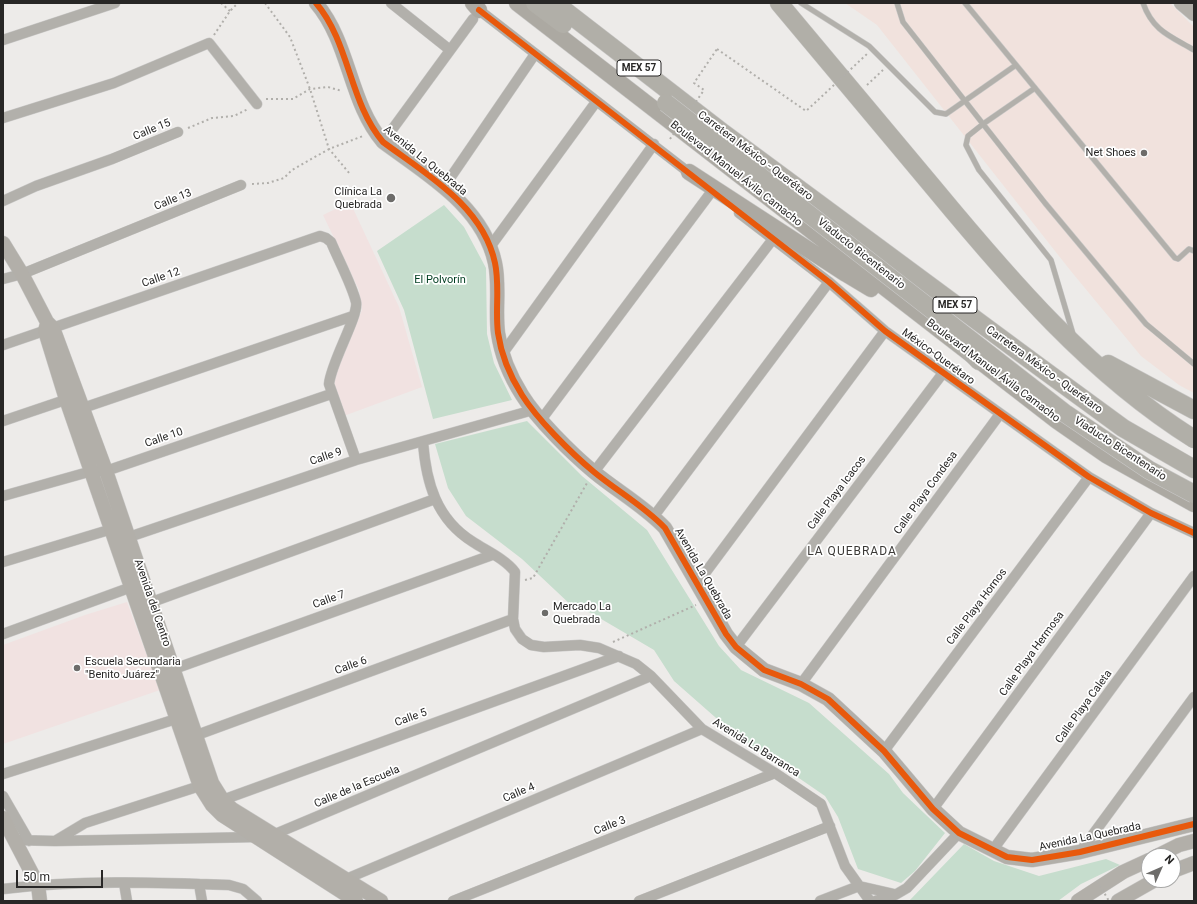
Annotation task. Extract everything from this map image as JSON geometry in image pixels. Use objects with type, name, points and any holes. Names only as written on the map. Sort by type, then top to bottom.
[{"type":"highway","name":"Viaducto Bicentenario","points":[[535,3],[717,141],[1066,414],[1149,470],[1194,494]]},
{"type":"highway","name":"Carretera México - Querétaro","points":[[555,3],[722,132],[1123,428],[1194,469]]},
{"type":"highway","points":[[779,3],[1031,302],[1125,389],[1169,423],[1194,439]]},
{"type":"highway","points":[[846,224],[979,361]]},
{"type":"highway","points":[[1076,345],[1194,410]]},
{"type":"highway","points":[[1066,414],[1194,478]]},
{"type":"main road","name":"Boulevard Manuel Ávila Camacho","points":[[517,3],[1057,421],[1106,455],[1194,504]]},
{"type":"main road","points":[[689,172],[846,274],[922,318]]},
{"type":"street","points":[[3,40],[115,3]]},
{"type":"street","name":"Avenida La Quebrada","points":[[316,3],[330,21],[357,95],[378,137],[444,187],[469,212],[481,227],[490,246],[495,263],[497,280],[498,332],[503,353],[522,394],[537,415],[594,472],[654,516],[665,528],[726,634],[736,647],[764,670],[801,684],[828,699],[884,751],[933,809],[959,833],[992,852],[1007,858],[1021,860],[1080,852],[1194,824]]},
{"type":"street","points":[[391,3],[450,50]]},
{"type":"street","points":[[1182,3],[1194,14]]},
{"type":"street","points":[[378,137],[450,50],[475,10]]},
{"type":"street","name":"México-Querétaro","points":[[475,10],[654,144],[712,192],[829,282],[885,331],[1089,477],[1151,513],[1194,532]]},
{"type":"street","points":[[3,118],[114,83],[209,43],[257,104]]},
{"type":"street","points":[[444,187],[535,54]]},
{"type":"street","points":[[490,246],[596,102]]},
{"type":"street","name":"Calle 15","points":[[3,201],[36,186],[112,159],[178,132]]},
{"type":"street","points":[[503,353],[654,144]]},
{"type":"street","name":"Calle 13","points":[[22,274],[240,185]]},
{"type":"street","points":[[537,415],[712,192]]},
{"type":"street","name":"Calle 12","points":[[3,345],[48,327],[320,236],[331,242],[356,302],[353,316]]},
{"type":"street","points":[[594,472],[772,239]]},
{"type":"street","name":"Avenida del Centro","points":[[3,243],[22,274],[48,327],[76,401],[106,471],[197,735],[206,784]]},
{"type":"street","points":[[3,279],[22,274]]},
{"type":"street","points":[[654,516],[829,282]]},
{"type":"street","points":[[353,316],[330,373],[329,384],[356,460]]},
{"type":"street","points":[[3,421],[76,401],[353,316]]},
{"type":"street","points":[[697,584],[885,331]]},
{"type":"street","name":"Calle Playa Icacos","points":[[736,647],[943,373]]},
{"type":"street","name":"Calle 10","points":[[3,496],[92,471],[106,471],[332,394]]},
{"type":"street","name":"Avenida del Centro","points":[[76,401],[92,471],[176,719],[206,784],[217,802],[222,814],[356,901]]},
{"type":"street","name":"Calle Playa Condesa","points":[[801,684],[1000,414]]},
{"type":"street","name":"Calle 9","points":[[129,537],[356,460],[423,442],[537,415]]},
{"type":"street","name":"Avenida La Barranca","points":[[423,442],[425,467],[435,499],[450,522],[464,536],[509,565],[515,572],[516,582],[513,619],[515,629],[522,638],[531,645],[544,648],[580,645],[599,648],[636,664],[651,676],[702,729],[821,804],[845,866],[870,901]]},
{"type":"street","name":"Calle Playa Hornos","points":[[884,751],[1089,477]]},
{"type":"street","points":[[152,602],[435,499]]},
{"type":"street","name":"Calle Playa Hermosa","points":[[933,809],[1151,513]]},
{"type":"street","points":[[3,562],[112,529]]},
{"type":"street","name":"Calle 7","points":[[174,669],[492,555]]},
{"type":"street","name":"Calle Playa Caleta","points":[[992,852],[1194,576]]},
{"type":"street","points":[[3,634],[144,582]]},
{"type":"street","name":"Calle 6","points":[[197,735],[513,619]]},
{"type":"street","name":"Calle 5","points":[[217,802],[619,656]]},
{"type":"street","name":"Calle de la Escuela","points":[[55,841],[257,837],[275,834],[651,676]]},
{"type":"street","points":[[1080,852],[1194,697]]},
{"type":"street","points":[[3,774],[176,719]]},
{"type":"street","name":"Calle 4","points":[[346,880],[702,729]]},
{"type":"street","name":"Calle 3","points":[[453,901],[774,773]]},
{"type":"street","points":[[3,818],[22,840],[55,841],[85,823],[206,784]]},
{"type":"street","points":[[3,796],[22,840],[38,885],[40,901]]},
{"type":"street","name":"Avenida del Centro","points":[[217,802],[275,834],[380,901]]},
{"type":"street","points":[[639,901],[830,826]]},
{"type":"street","points":[[875,901],[897,898],[959,833]]},
{"type":"street","points":[[1173,848],[1194,841]]},
{"type":"street","points":[[1181,868],[1194,863]]},
{"type":"street","points":[[1078,901],[1123,872],[1141,864]]},
{"type":"street","points":[[124,883],[127,901]]},
{"type":"street","points":[[3,889],[38,885],[124,883],[229,885],[243,889],[257,901]]},
{"type":"street","points":[[199,884],[202,901]]},
{"type":"street","points":[[820,901],[859,886],[897,898]]},
{"type":"street","points":[[1118,901],[1141,888]]},
{"type":"lane","points":[[801,3],[869,46],[935,112],[946,114],[1016,65]]},
{"type":"lane","points":[[897,3],[903,22],[1045,203],[1146,324],[1194,364]]},
{"type":"lane","points":[[965,3],[1175,258],[1178,258],[1189,249],[1194,250]]},
{"type":"lane","points":[[1143,3],[1148,16],[1156,27],[1194,50]]},
{"type":"lane","points":[[1035,88],[968,136],[966,145],[979,170],[1051,260],[1076,345]]},
{"type":"path","points":[[221,3],[230,11]]},
{"type":"path","points":[[209,43],[230,11],[238,3]]},
{"type":"path","points":[[265,3],[290,37],[310,89],[329,149],[350,174]]},
{"type":"path","points":[[691,109],[704,90],[694,83],[717,49],[806,111],[868,53]]},
{"type":"path","points":[[856,95],[883,70]]},
{"type":"path","points":[[310,89],[328,87],[357,95]]},
{"type":"path","points":[[670,140],[678,127]]},
{"type":"path","points":[[240,185],[268,183],[284,178],[292,170],[329,149],[378,137]]},
{"type":"path","points":[[516,582],[533,578],[594,472]]},
{"type":"path","points":[[599,648],[707,601]]},
{"type":"path","points":[[1097,882],[1108,901]]},
{"type":"shaded area","points":[[845,3],[1170,3],[1194,27],[1194,393],[1179,385],[1141,356],[1070,270],[877,25]]},
{"type":"shaded area","points":[[350,202],[399,307],[422,387],[341,417],[332,380],[362,310],[359,290],[323,215]]},
{"type":"shaded area","name":"Escuela Secundaria \"Benito Juárez\"","points":[[127,602],[160,690],[3,744],[3,645],[85,615]]},
{"type":"green space","name":"El Polvorín","points":[[444,205],[464,227],[486,268],[487,334],[494,363],[512,400],[433,419],[404,310],[377,251]]},
{"type":"green space","points":[[527,421],[582,476],[647,530],[719,646],[741,670],[809,703],[889,774],[903,793],[945,833],[915,871],[901,883],[858,869],[838,817],[825,796],[732,732],[674,681],[654,650],[591,613],[572,606],[522,559],[466,516],[448,488],[435,444]]},
{"type":"green space","points":[[964,844],[994,861],[1039,876],[1106,859],[1120,865],[1081,884],[1058,901],[909,901]]},
{"type":"cycle path","points":[[316,3],[336,36],[363,109],[383,142],[451,193],[466,208],[489,243],[496,272],[497,324],[499,341],[507,365],[522,395],[545,425],[575,455],[594,472],[657,520],[665,528],[726,634],[736,647],[764,670],[801,684],[828,699],[884,751],[933,809],[959,833],[1007,857],[1032,860],[1080,852],[1194,824]]},
{"type":"cycle path","points":[[479,10],[829,282],[885,331],[1089,477],[1151,513],[1194,533]]},
{"type":"place","name":"Net Shoes","points":[[1144,153]]},
{"type":"place","name":"Clínica La Quebrada","points":[[391,198]]},
{"type":"place","name":"Mercado La Quebrada","points":[[545,613]]},
{"type":"place","name":"Escuela Secundaria \"Benito Juárez\"","points":[[77,668]]},
{"type":"district","name":"LA QUEBRADA","points":[[852,552]]}]
